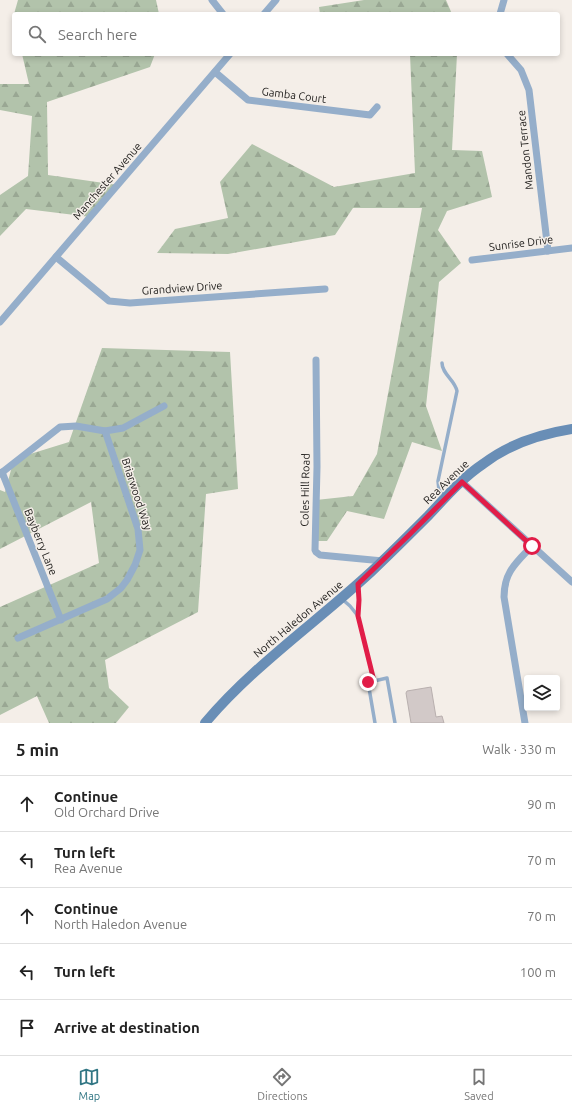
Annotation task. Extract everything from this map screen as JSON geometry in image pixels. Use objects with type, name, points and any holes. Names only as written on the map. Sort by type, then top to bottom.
[{"type":"street","points":[[212,0],[221,12]]},
{"type":"street","points":[[266,12],[276,0]]},
{"type":"street","points":[[501,12],[504,0]]},
{"type":"street","name":"Manchester Avenue","points":[[0,322],[228,56]]},
{"type":"street","name":"Mandon Terrace","points":[[509,56],[521,70],[530,90],[548,251]]},
{"type":"street","name":"Gamba Court","points":[[215,72],[248,100],[370,115],[377,107]]},
{"type":"street","name":"Sunrise Drive","points":[[472,260],[572,248]]},
{"type":"street","name":"Grandview Drive","points":[[56,256],[109,301],[114,302],[130,303],[325,289]]},
{"type":"street","name":"Coles Hill Road","points":[[316,360],[317,467],[315,550],[320,555],[383,561]]},
{"type":"street","points":[[1,473],[60,427],[76,426],[105,432],[124,428],[164,406]]},
{"type":"street","name":"Rea Avenue","points":[[409,535],[445,498],[483,464],[516,444],[543,435],[572,429]]},
{"type":"street","name":"Briarwood Way","points":[[18,638],[107,599],[121,588],[127,580],[138,557],[140,540],[135,518],[105,432]]},
{"type":"street","name":"Bayberry Lane","points":[[1,473],[61,620]]},
{"type":"street","points":[[462,482],[572,582]]},
{"type":"street","name":"North Haledon Avenue","points":[[205,723],[247,678],[358,584],[409,535]]},
{"type":"street","points":[[525,723],[504,597],[504,589],[508,573],[532,546]]},
{"type":"lane","points":[[442,363],[442,368],[456,386],[457,391],[438,481],[439,490],[445,498]]},
{"type":"lane","points":[[358,584],[358,616],[374,681]]},
{"type":"lane","points":[[341,598],[358,616]]},
{"type":"lane","points":[[375,723],[368,682],[387,678],[395,723]]},
{"type":"green space","points":[[18,0],[156,0],[159,12],[15,12]]},
{"type":"green space","points":[[364,0],[446,0],[451,12],[320,12],[319,7]]},
{"type":"green space","points":[[22,56],[154,56],[150,67],[47,102],[48,175],[118,185],[91,217],[26,209],[0,236],[0,195],[28,176],[32,116],[0,110],[0,84],[29,84]]},
{"type":"green space","points":[[410,56],[457,56],[452,150],[482,151],[492,197],[447,211],[438,230],[461,263],[439,282],[426,406],[442,451],[412,442],[384,519],[347,511],[327,541],[314,541],[316,500],[353,496],[377,454],[422,208],[353,208],[335,235],[228,254],[157,253],[175,229],[228,218],[220,182],[252,144],[334,187],[415,173]]},
{"type":"green space","points":[[102,348],[230,352],[238,489],[206,494],[198,612],[105,660],[109,688],[129,707],[116,723],[49,723],[37,696],[0,715],[0,607],[99,563],[91,502],[0,549],[0,490],[5,492],[14,459],[69,442]]},
{"type":"building","points":[[431,687],[436,717],[442,716],[444,723],[411,723],[406,693],[407,691]]},
{"type":"route","points":[[368,682],[374,681],[358,616],[358,584],[409,535],[448,494],[462,482],[532,546]]}]
